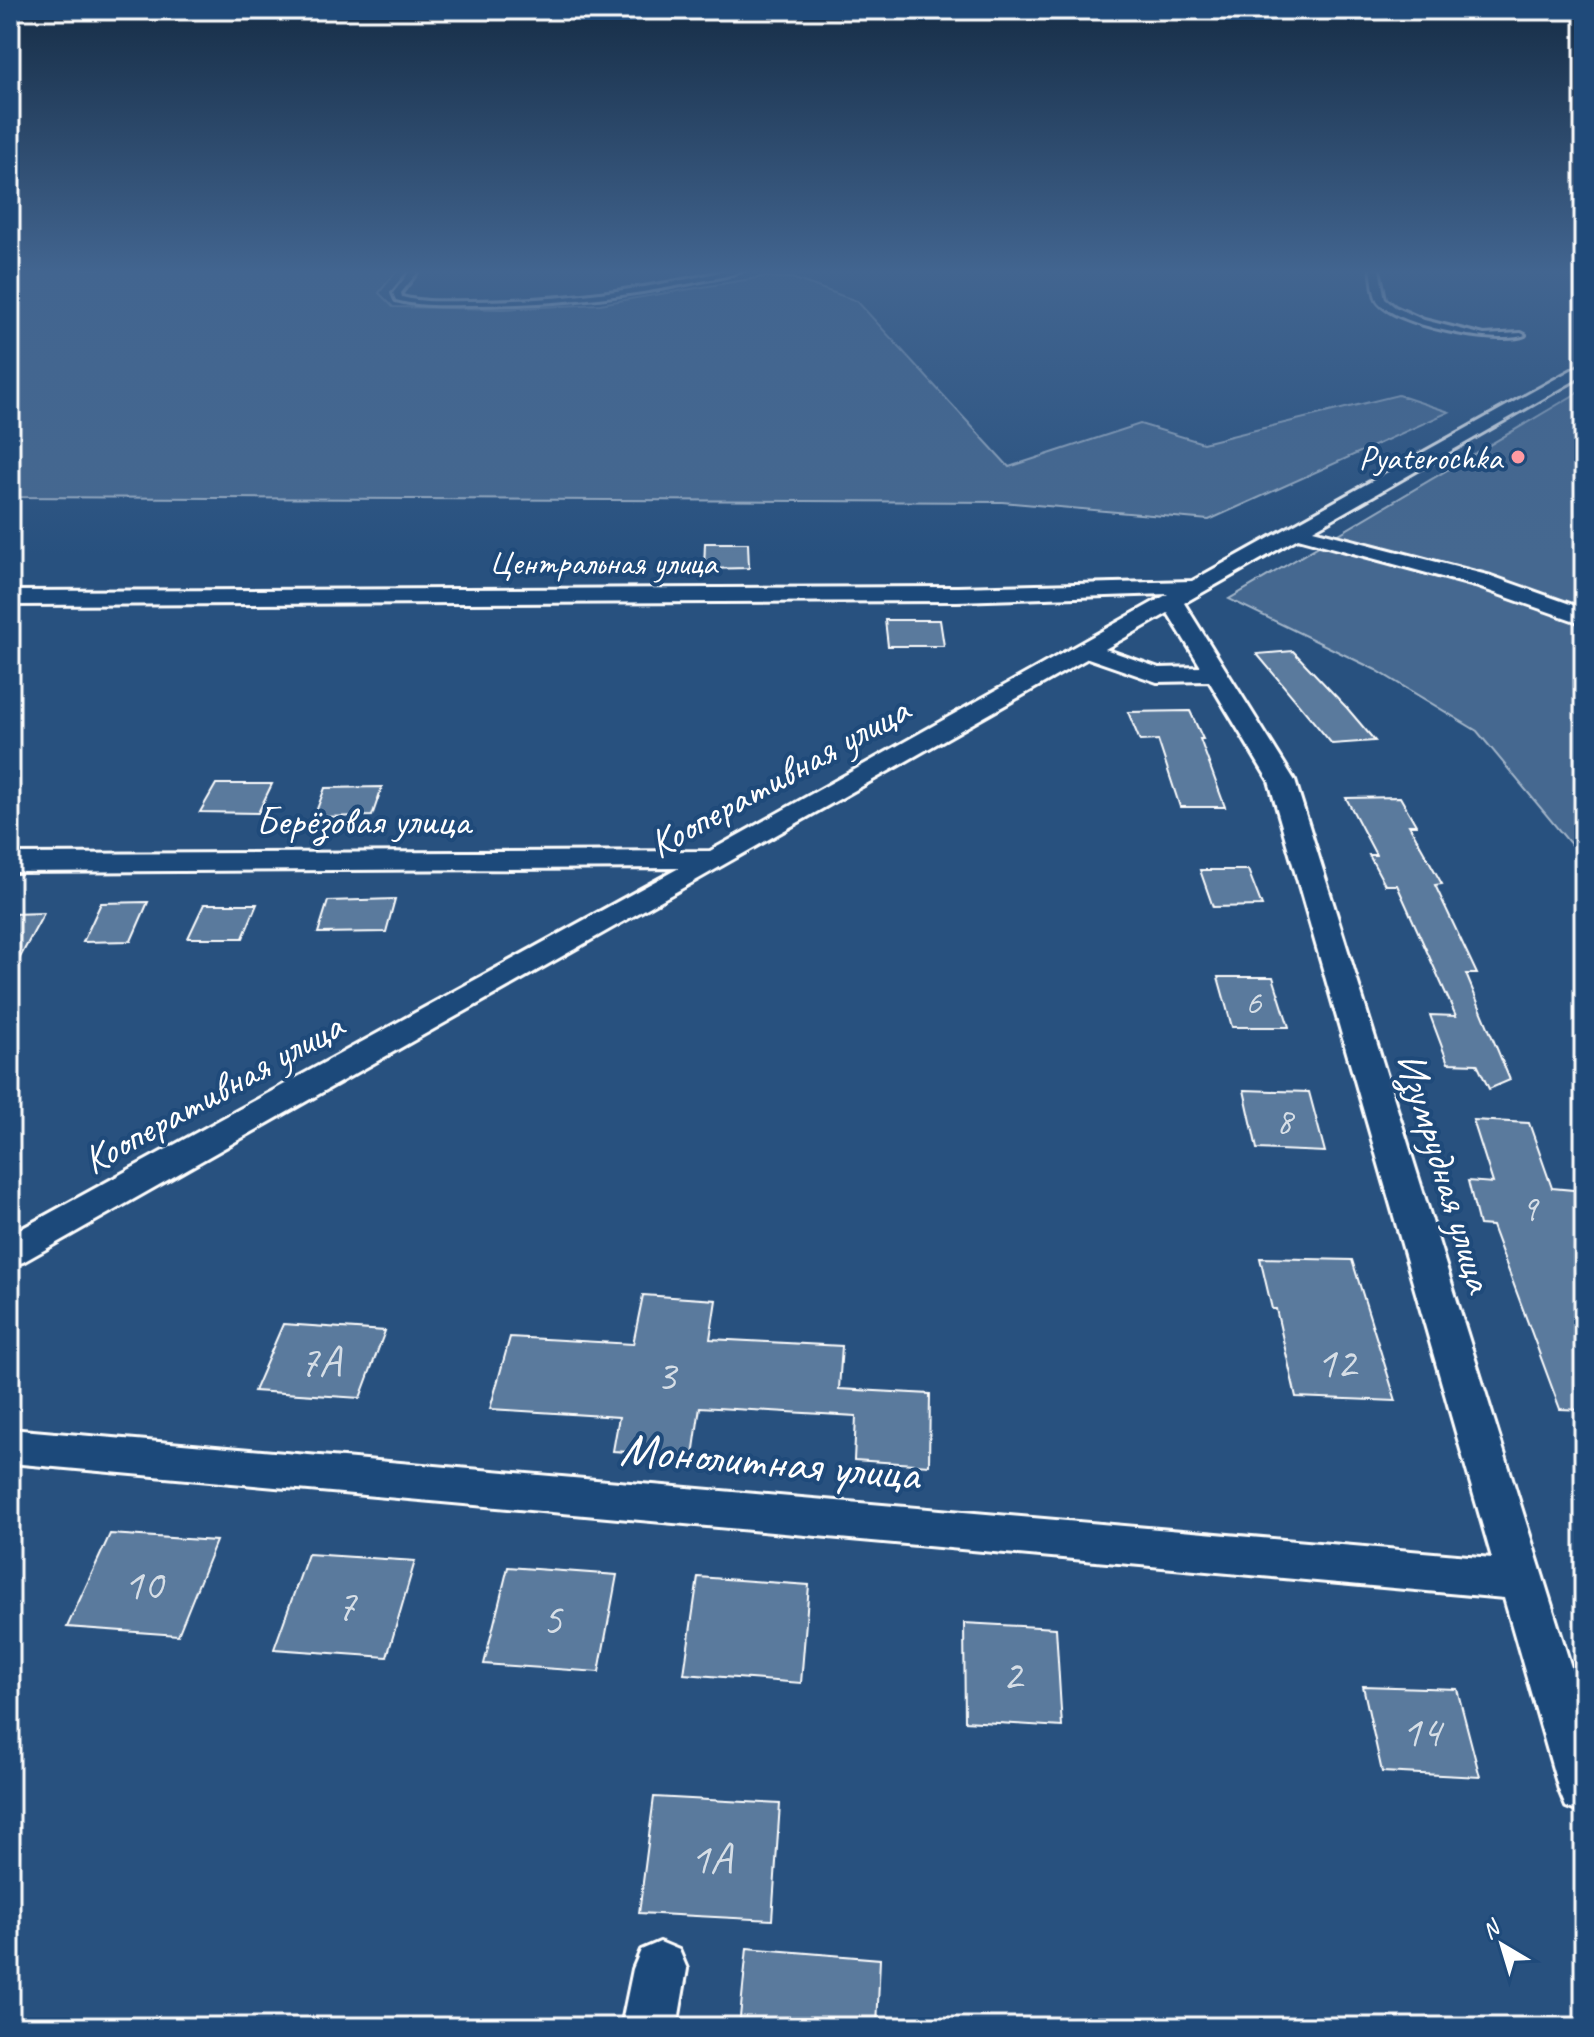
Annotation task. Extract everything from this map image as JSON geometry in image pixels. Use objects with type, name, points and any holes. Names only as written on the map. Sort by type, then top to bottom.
[{"type":"street","name":"Кооперативная улица","points":[[10,1252],[716,859],[1584,368]]},
{"type":"street","points":[[1295,531],[1483,581],[1584,617]]},
{"type":"street","name":"Центральная улица","points":[[10,598],[1184,594]]},
{"type":"street","name":"Изумрудная улица","points":[[1184,594],[1216,674],[1282,781],[1584,1790]]},
{"type":"street","points":[[1086,650],[1157,675],[1216,674]]},
{"type":"street","name":"Берёзовая улица","points":[[10,863],[716,859]]},
{"type":"street","name":"Монолитная улица","points":[[10,1446],[1521,1580]]},
{"type":"street","points":[[649,2027],[660,1969]]},
{"type":"shaded area","points":[[10,364],[915,364],[1009,467],[1140,424],[1203,443],[1398,395],[1449,412],[1209,520],[1002,502],[10,497]]},
{"type":"shaded area","points":[[1584,389],[1584,870],[1573,847],[1477,731],[1376,670],[1229,599]]},
{"type":"building","points":[[705,543],[748,543],[749,568],[704,569]]},
{"type":"building","points":[[885,620],[940,620],[944,646],[888,646]]},
{"type":"building","points":[[1293,651],[1375,741],[1332,744],[1257,654]]},
{"type":"building","points":[[1190,711],[1203,739],[1200,739],[1225,807],[1180,807],[1158,740],[1140,741],[1128,712]]},
{"type":"building","points":[[216,784],[272,784],[258,813],[200,812]]},
{"type":"building","points":[[382,787],[372,816],[314,817],[325,788]]},
{"type":"building","points":[[1400,797],[1416,825],[1409,825],[1442,884],[1435,885],[1477,974],[1466,974],[1510,1080],[1489,1089],[1477,1064],[1448,1063],[1430,1015],[1456,1016],[1397,885],[1385,885],[1369,855],[1376,855],[1346,798]]},
{"type":"building","points":[[1200,870],[1248,870],[1262,906],[1213,907]]},
{"type":"building","points":[[395,899],[386,932],[318,933],[328,901]]},
{"type":"building","points":[[148,902],[131,941],[83,942],[101,903]]},
{"type":"building","points":[[204,904],[257,904],[243,938],[188,938]]},
{"type":"building","points":[[44,913],[10,976],[10,914]]},
{"type":"building","points":[[1218,977],[1273,977],[1289,1027],[1232,1027]]},
{"type":"building","points":[[1244,1090],[1309,1092],[1325,1152],[1257,1149]]},
{"type":"building","points":[[1473,1120],[1529,1123],[1552,1188],[1584,1191],[1584,1410],[1560,1409],[1492,1226],[1479,1225],[1468,1181],[1493,1183]]},
{"type":"building","points":[[1260,1258],[1352,1260],[1396,1401],[1296,1397],[1276,1309],[1272,1309]]},
{"type":"building","points":[[643,1295],[716,1300],[710,1339],[842,1346],[839,1389],[930,1394],[929,1465],[854,1460],[856,1416],[700,1407],[693,1456],[613,1451],[619,1417],[490,1409],[510,1337],[633,1344]]},
{"type":"building","points":[[283,1324],[385,1331],[360,1398],[254,1391]]},
{"type":"building","points":[[110,1534],[216,1541],[178,1635],[67,1627]]},
{"type":"building","points":[[308,1554],[415,1561],[387,1657],[274,1649]]},
{"type":"building","points":[[508,1567],[617,1575],[599,1672],[484,1664]]},
{"type":"building","points":[[698,1577],[809,1585],[801,1683],[684,1674]]},
{"type":"building","points":[[964,1623],[1056,1628],[1062,1727],[965,1721]]},
{"type":"building","points":[[1363,1686],[1457,1689],[1480,1777],[1382,1772]]},
{"type":"building","points":[[654,1797],[780,1804],[772,1920],[639,1913]]},
{"type":"building","points":[[747,1948],[880,1959],[877,2027],[739,2027]]},
{"type":"place","name":"Pyaterochka","points":[[1518,457]]}]
